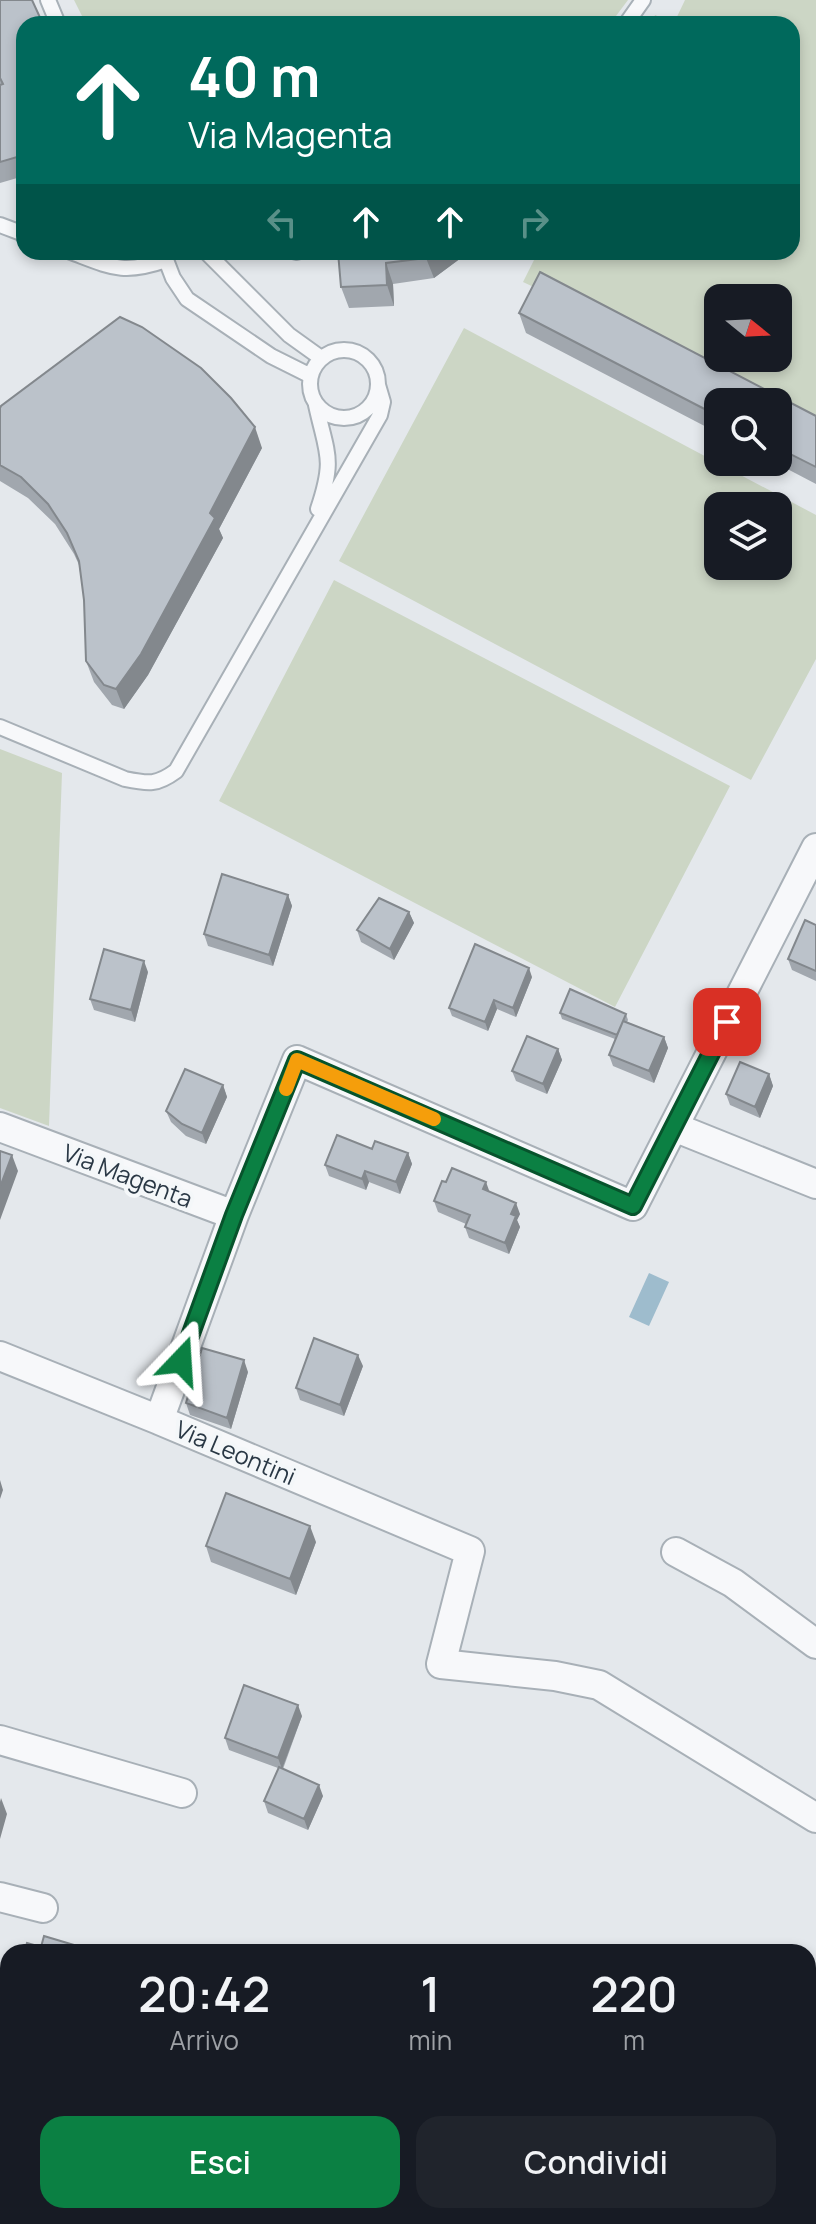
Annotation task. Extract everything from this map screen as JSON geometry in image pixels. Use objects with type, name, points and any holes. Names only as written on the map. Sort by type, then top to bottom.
[{"type":"street","points":[[234,1215],[297,1060],[633,1206],[816,848]]},
{"type":"street","name":"Via Magenta","points":[[0,1127],[234,1215]]},
{"type":"street","points":[[674,1127],[816,1184]]},
{"type":"street","name":"Via Leontini","points":[[234,1215],[159,1420],[470,1551],[441,1664],[555,1676],[599,1685],[816,1818]]},
{"type":"street","points":[[0,1356],[159,1420]]},
{"type":"street","points":[[676,1552],[733,1583],[816,1644]]},
{"type":"street","points":[[0,1740],[182,1793]]},
{"type":"street","points":[[0,1897],[43,1908]]},
{"type":"lane","points":[[92,260],[111,267],[141,269],[158,260]]},
{"type":"lane","points":[[166,260],[173,278],[187,299],[271,356],[311,376]]},
{"type":"lane","points":[[214,260],[289,335],[321,358]]},
{"type":"lane","points":[[0,727],[125,779],[144,783],[161,782],[176,771],[380,415],[383,402],[373,366],[358,352],[339,349],[321,358],[311,376],[310,389],[327,441],[330,466],[309,536]]},
{"type":"lane","points":[[315,402],[330,415],[342,418],[356,416],[372,404],[378,385]]},
{"type":"green space","points":[[74,0],[628,0],[616,16],[82,16]]},
{"type":"green space","points":[[685,0],[816,0],[816,433],[792,413],[792,388],[748,388],[714,372],[792,372],[792,284],[704,284],[704,367],[523,282],[534,260],[800,260],[800,16],[677,16]]},
{"type":"green space","points":[[464,328],[704,456],[704,476],[743,476],[773,492],[704,492],[704,580],[792,580],[792,502],[816,515],[816,659],[751,780],[339,561]]},
{"type":"green space","points":[[334,580],[730,786],[615,1007],[219,801]]},
{"type":"green space","points":[[0,749],[62,773],[49,1126],[0,1108]]},
{"type":"water","points":[[649,1273],[669,1282],[649,1326],[629,1317]]},
{"type":"building","points":[[0,0],[32,0],[39,16],[16,16],[16,157],[0,162],[0,85],[3,84],[0,78]]},
{"type":"building","points":[[339,260],[410,260],[386,263],[387,285],[341,287]]},
{"type":"building","points":[[540,272],[704,358],[704,372],[732,372],[762,388],[704,388],[704,409],[519,313]]},
{"type":"building","points":[[120,317],[142,327],[201,368],[255,427],[210,513],[215,518],[141,654],[116,689],[104,685],[86,661],[79,561],[67,533],[48,504],[21,477],[0,465],[0,408]]},
{"type":"building","points":[[792,403],[816,416],[816,467],[792,455]]},
{"type":"building","points":[[222,874],[288,895],[269,955],[204,934]]},
{"type":"building","points":[[379,898],[409,912],[390,949],[357,930]]},
{"type":"building","points":[[805,920],[816,925],[816,971],[788,959]]},
{"type":"building","points":[[475,944],[529,968],[513,1008],[494,1000],[485,1022],[449,1008]]},
{"type":"building","points":[[104,949],[144,961],[131,1010],[90,999]]},
{"type":"building","points":[[570,989],[626,1014],[617,1035],[560,1013]]},
{"type":"building","points":[[623,1021],[664,1037],[649,1071],[609,1055]]},
{"type":"building","points":[[527,1036],[558,1049],[543,1084],[512,1071]]},
{"type":"building","points":[[740,1062],[769,1074],[755,1107],[726,1094]]},
{"type":"building","points":[[185,1069],[223,1085],[202,1133],[182,1124],[166,1111]]},
{"type":"building","points":[[337,1135],[372,1149],[375,1141],[408,1153],[396,1182],[365,1171],[362,1179],[325,1165]]},
{"type":"building","points":[[0,1151],[12,1155],[0,1187]]},
{"type":"building","points":[[452,1168],[486,1182],[483,1189],[516,1203],[511,1214],[516,1216],[505,1243],[465,1227],[470,1215],[434,1201],[442,1181],[446,1182]]},
{"type":"building","points":[[314,1338],[358,1355],[340,1405],[296,1388]]},
{"type":"building","points":[[202,1348],[244,1360],[227,1418],[186,1403]]},
{"type":"building","points":[[226,1493],[310,1526],[290,1579],[206,1546]]},
{"type":"building","points":[[244,1685],[298,1705],[278,1758],[225,1738]]},
{"type":"building","points":[[279,1767],[319,1785],[304,1819],[264,1801]]},
{"type":"building","points":[[44,1936],[71,1944],[42,1944]]},
{"type":"slow traffic","points":[[286,1089],[297,1060],[434,1119]]},
{"type":"route","points":[[181,1361],[234,1215],[297,1060],[633,1206],[727,1022]]}]
